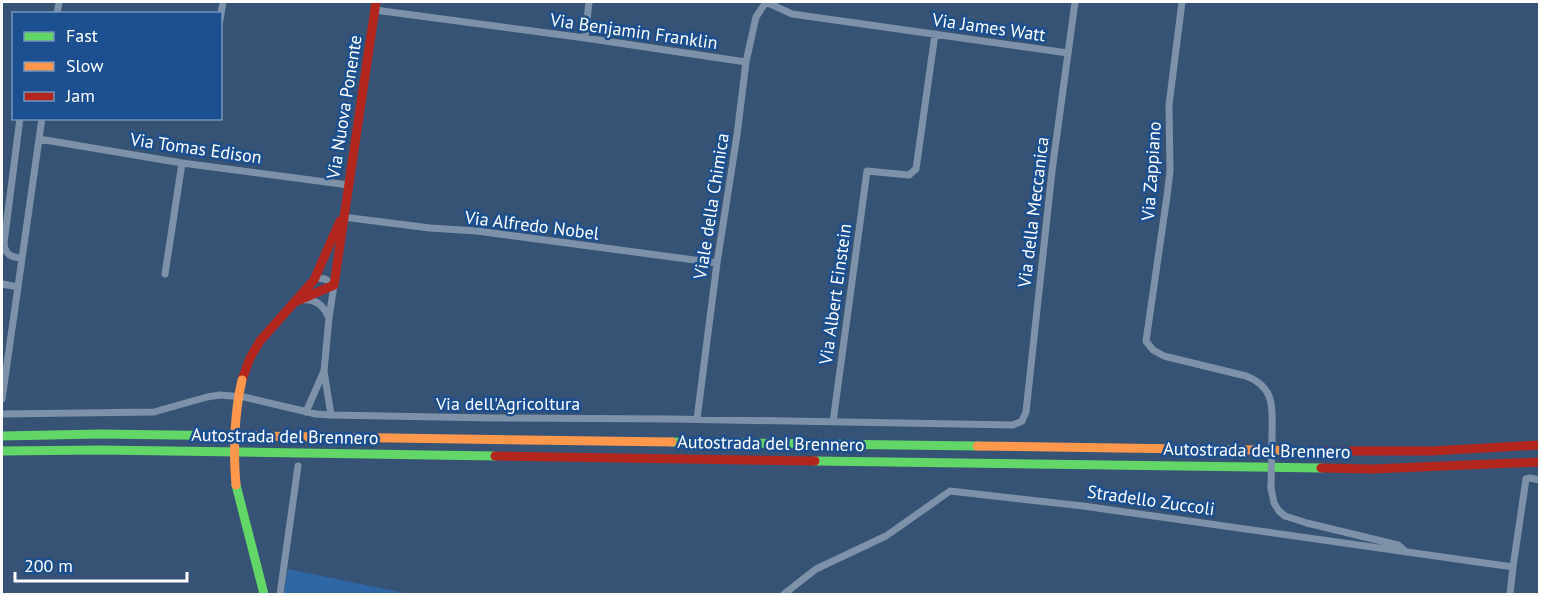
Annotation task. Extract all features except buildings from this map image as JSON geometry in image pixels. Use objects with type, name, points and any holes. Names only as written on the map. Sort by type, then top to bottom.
[{"type":"main road","name":"Via Nuova Ponente","points":[[334,285],[376,6]]},
{"type":"main road","name":"Via Nuova Ponente","points":[[264,594],[236,484],[238,394],[255,349],[315,278],[326,256],[332,236],[343,218]]},
{"type":"main road","points":[[297,301],[334,285]]},
{"type":"main road","name":"Autostrada del Brennero","points":[[2,436],[192,434],[1359,452],[1539,445]]},
{"type":"main road","name":"Autostrada del Brennero","points":[[2,451],[100,450],[1372,469],[1539,462]]},
{"type":"street","points":[[585,38],[589,2]]},
{"type":"street","name":"Via James Watt","points":[[766,2],[792,14],[1068,53]]},
{"type":"street","name":"Viale della Chimica","points":[[697,419],[746,62],[753,26],[766,2]]},
{"type":"street","name":"Via della Meccanica","points":[[1018,423],[1022,421],[1026,412],[1052,171],[1075,2]]},
{"type":"street","name":"Via Zappiano","points":[[1182,2],[1170,105],[1170,171],[1146,341],[1153,350],[1164,356],[1246,376],[1259,382],[1267,391],[1271,400],[1271,488],[1274,503],[1285,516],[1398,545],[1406,552]]},
{"type":"street","name":"Via Benjamin Franklin","points":[[376,6],[746,62]]},
{"type":"street","name":"Via Albert Einstein","points":[[833,422],[867,171],[909,175],[916,169],[935,34]]},
{"type":"street","points":[[20,120],[4,243],[8,255],[21,258]]},
{"type":"street","points":[[2,399],[42,120]]},
{"type":"street","name":"Via Tomas Edison","points":[[39,139],[182,163],[349,185]]},
{"type":"street","points":[[165,274],[182,163]]},
{"type":"street","name":"Via Alfredo Nobel","points":[[343,218],[477,231],[717,263]]},
{"type":"street","points":[[326,256],[338,256]]},
{"type":"street","points":[[315,278],[325,279],[334,285]]},
{"type":"street","points":[[2,284],[18,287]]},
{"type":"street","name":"Via Nuova Ponente","points":[[324,371],[334,285]]},
{"type":"street","points":[[297,301],[306,299],[322,305],[329,318]]},
{"type":"street","points":[[306,412],[324,371]]},
{"type":"street","points":[[324,371],[331,415]]},
{"type":"street","name":"Via dell'Agricoltura","points":[[2,414],[154,412],[220,395],[244,397],[306,412],[331,415],[1013,425],[1018,423]]},
{"type":"street","points":[[280,594],[298,466]]},
{"type":"street","points":[[1510,594],[1526,479],[1539,480]]},
{"type":"street","name":"Stradello Zuccoli","points":[[784,594],[816,569],[886,536],[950,491],[1083,506],[1513,567]]},
{"type":"shaded area","points":[[288,569],[409,594],[284,594]]},
{"type":"traffic: fast","points":[[2,436],[100,434],[246,436]]},
{"type":"traffic: fast","points":[[672,442],[977,446]]},
{"type":"traffic: fast","points":[[2,451],[100,450],[495,456]]},
{"type":"traffic: fast","points":[[815,461],[1321,468]]},
{"type":"traffic: fast","points":[[236,485],[264,594]]},
{"type":"traffic: slow","points":[[236,485],[235,432],[242,380]]},
{"type":"traffic: slow","points":[[246,436],[672,442]]},
{"type":"traffic: slow","points":[[977,446],[1317,451]]},
{"type":"traffic: jam","points":[[297,301],[334,285],[376,2]]},
{"type":"traffic: jam","points":[[242,380],[250,358],[260,341],[314,280],[340,221]]},
{"type":"traffic: jam","points":[[1317,451],[1431,451],[1540,445]]},
{"type":"traffic: jam","points":[[495,456],[815,461]]},
{"type":"traffic: jam","points":[[1321,468],[1372,469],[1540,462]]}]
